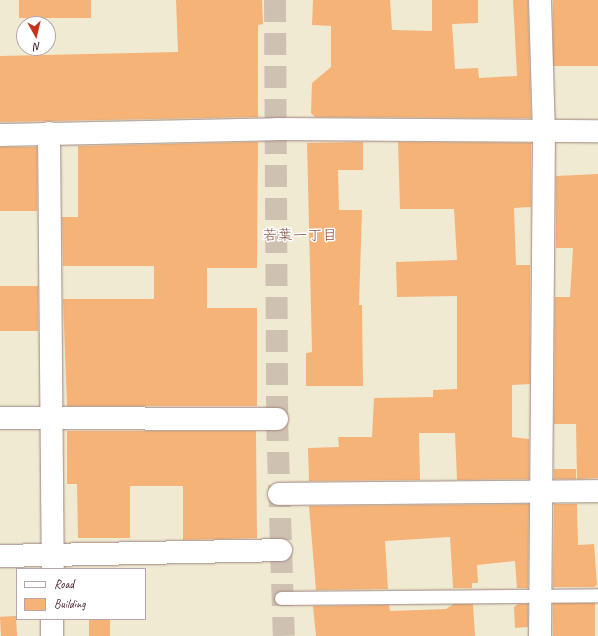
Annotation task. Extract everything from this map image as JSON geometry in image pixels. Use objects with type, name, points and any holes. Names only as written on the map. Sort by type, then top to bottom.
[{"type":"street","points":[[540,0],[544,132],[540,636]]},
{"type":"street","points":[[0,135],[276,129],[544,132],[598,131]]},
{"type":"street","points":[[48,133],[52,417],[52,561]]},
{"type":"street","points":[[0,418],[277,419]]},
{"type":"street","points":[[279,494],[540,489],[598,491]]},
{"type":"street","points":[[0,556],[52,561],[281,550]]},
{"type":"street","points":[[52,620],[52,636]]},
{"type":"lane","points":[[281,598],[598,595]]},
{"type":"building","points":[[19,0],[91,0],[91,18],[19,16]]},
{"type":"building","points":[[176,0],[262,0],[263,24],[258,25],[258,117],[0,122],[0,56],[56,56],[56,55],[178,52]]},
{"type":"building","points":[[313,0],[390,0],[392,30],[432,31],[432,0],[478,0],[478,23],[452,24],[455,69],[478,68],[479,78],[517,76],[513,0],[528,0],[531,118],[315,117],[311,113],[312,83],[331,67],[331,26],[312,25]]},
{"type":"building","points":[[553,0],[598,0],[598,66],[553,66]]},
{"type":"building","points":[[258,142],[257,268],[207,268],[207,308],[257,308],[257,406],[67,406],[63,299],[154,299],[154,266],[63,266],[62,217],[78,217],[78,146]]},
{"type":"building","points":[[363,142],[363,170],[338,170],[339,210],[362,210],[359,305],[362,305],[363,386],[306,386],[306,353],[312,352],[307,143]]},
{"type":"building","points":[[398,142],[531,143],[531,207],[514,208],[516,265],[530,265],[530,384],[512,385],[512,437],[529,439],[529,479],[457,480],[455,433],[419,433],[420,480],[309,481],[308,448],[339,447],[338,437],[372,437],[374,398],[433,397],[433,390],[457,389],[457,296],[397,297],[396,262],[457,260],[454,209],[400,209]]},
{"type":"building","points":[[0,147],[37,147],[37,211],[0,211]]},
{"type":"building","points":[[598,174],[598,478],[577,479],[576,424],[554,424],[555,297],[570,297],[573,248],[556,248],[556,176]]},
{"type":"building","points":[[0,286],[38,286],[38,331],[0,331]]},
{"type":"building","points":[[67,431],[256,431],[257,538],[183,540],[183,486],[130,486],[130,538],[78,538],[77,484],[67,484]]},
{"type":"building","points":[[554,469],[576,469],[576,479],[554,479]]},
{"type":"building","points":[[529,504],[528,588],[517,588],[515,561],[477,565],[478,583],[472,583],[472,588],[453,588],[450,537],[385,541],[388,589],[316,590],[309,506]]},
{"type":"building","points":[[554,504],[577,504],[578,545],[594,544],[597,585],[594,587],[553,587]]},
{"type":"building","points":[[553,603],[595,603],[595,636],[553,636]]},
{"type":"building","points":[[454,604],[473,604],[475,636],[316,636],[313,606],[389,605],[390,611],[446,609]]},
{"type":"building","points":[[518,604],[528,604],[528,627],[515,628],[514,607]]},
{"type":"building","points":[[16,616],[17,636],[1,636],[0,617]]},
{"type":"building","points":[[89,620],[110,620],[110,636],[89,636]]},
{"type":"tunnel","points":[[275,0],[277,419],[284,636]]},
{"type":"district","name":"若葉一丁目","points":[[300,236]]}]
